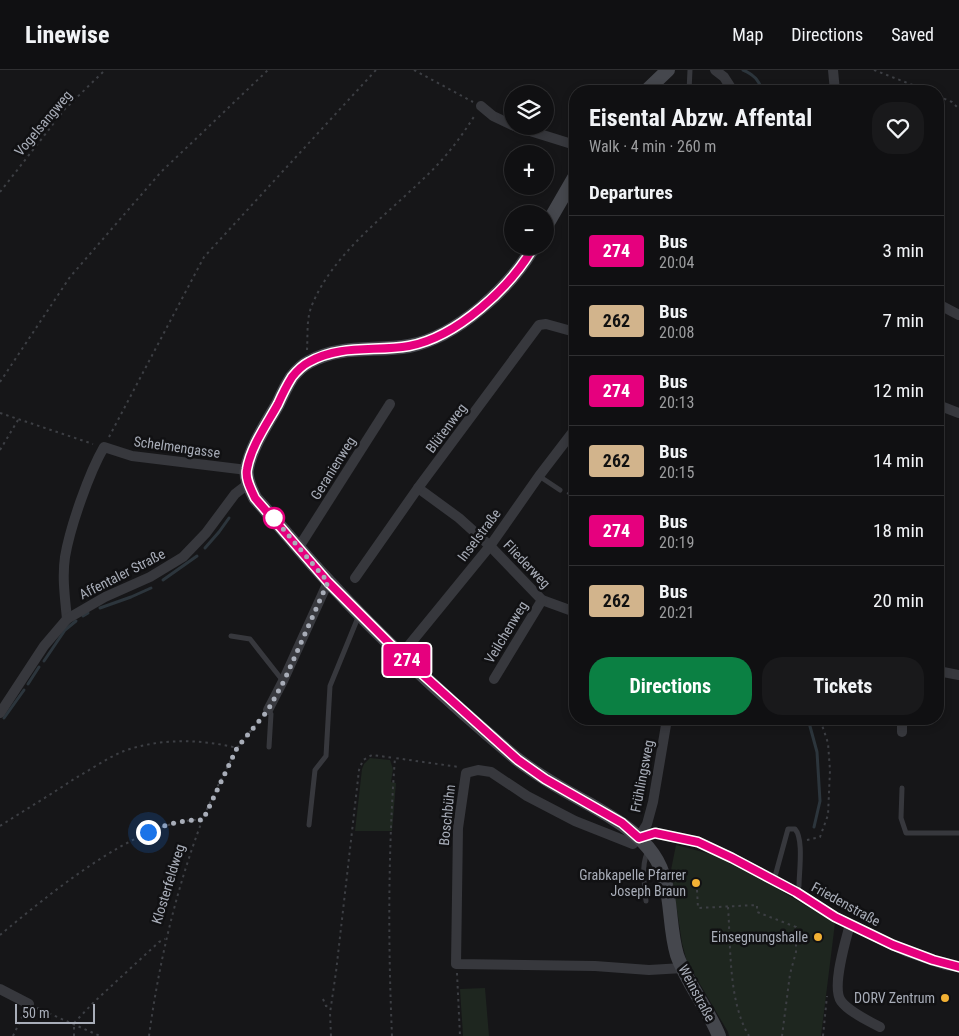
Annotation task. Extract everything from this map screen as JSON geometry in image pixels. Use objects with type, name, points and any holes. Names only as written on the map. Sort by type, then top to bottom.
[{"type":"main road","points":[[652,85],[668,70]]},
{"type":"main road","points":[[554,212],[569,186]]},
{"type":"main road","name":"Weinstraße","points":[[529,255],[506,285],[483,306],[460,323],[432,339],[409,346],[348,349],[326,353],[307,363],[293,376],[258,439],[247,470],[248,484],[255,498],[328,582],[401,655],[518,760],[545,779],[622,823],[650,850],[661,868],[666,883],[677,955],[714,1023],[719,1036]]},
{"type":"street","points":[[715,70],[724,77],[729,85]]},
{"type":"street","points":[[834,70],[835,85]]},
{"type":"street","points":[[481,106],[493,116],[504,122]]},
{"type":"street","points":[[542,135],[569,143]]},
{"type":"street","points":[[944,307],[959,315]]},
{"type":"street","name":"Blütenweg","points":[[355,578],[418,488],[540,325],[546,324],[569,330]]},
{"type":"street","name":"Geranienweg","points":[[300,548],[390,404]]},
{"type":"street","points":[[944,407],[959,413]]},
{"type":"street","name":"Inselstraße","points":[[401,655],[490,546],[569,437]]},
{"type":"street","name":"Schelmengasse","points":[[104,447],[132,456],[247,470]]},
{"type":"street","name":"Affentaler Straße","points":[[67,619],[64,586],[65,556],[75,520],[97,459],[104,447]]},
{"type":"street","name":"Affentaler Straße","points":[[0,713],[44,646],[67,619],[105,597],[150,577],[183,558],[206,533],[235,494],[248,484]]},
{"type":"street","name":"Fliederweg","points":[[418,488],[459,518],[490,546],[542,600],[569,610]]},
{"type":"street","points":[[268,710],[284,681],[328,582]]},
{"type":"street","name":"Veilchenweg","points":[[494,679],[542,600]]},
{"type":"street","points":[[944,672],[959,675]]},
{"type":"street","name":"Frühlingsweg","points":[[639,838],[647,824],[653,802],[666,725]]},
{"type":"street","points":[[902,725],[902,732]]},
{"type":"street","name":"Boschbühn","points":[[456,964],[458,828],[466,773],[478,770],[491,772],[527,796],[575,821],[632,844],[639,838]]},
{"type":"street","name":"Friedenstraße","points":[[639,838],[655,833],[698,842],[796,892],[835,917],[907,952],[946,965],[959,967]]},
{"type":"street","points":[[850,924],[840,964],[838,991],[841,1001],[858,1015],[880,1027]]},
{"type":"street","points":[[456,964],[595,966],[649,970],[683,968]]},
{"type":"street","points":[[0,989],[29,1004]]},
{"type":"lane","points":[[690,70],[690,85]]},
{"type":"lane","points":[[539,476],[560,490]]},
{"type":"lane","points":[[309,825],[315,770],[326,756],[330,686],[360,614]]},
{"type":"lane","points":[[231,636],[250,639],[284,681]]},
{"type":"lane","points":[[268,710],[271,714],[269,747]]},
{"type":"lane","points":[[902,788],[901,818],[906,833],[959,833]]},
{"type":"lane","points":[[773,881],[788,829],[795,829],[800,840],[799,886],[796,892]]},
{"type":"lane","points":[[646,901],[644,866],[645,856],[650,850]]},
{"type":"path","name":"Vogelsangweg","points":[[0,192],[65,109],[105,70]]},
{"type":"path","points":[[0,382],[70,277],[115,224],[161,172],[268,70]]},
{"type":"path","points":[[0,413],[104,447],[204,257],[376,70]]},
{"type":"path","points":[[307,363],[308,323],[311,306],[324,281],[372,225],[424,179],[448,153],[481,106],[414,70]]},
{"type":"path","points":[[874,70],[913,85]]},
{"type":"path","points":[[944,99],[952,102],[959,109]]},
{"type":"path","points":[[0,450],[19,420]]},
{"type":"path","name":"Klosterfeldweg","points":[[149,1036],[165,939],[203,820],[237,748],[268,710]]},
{"type":"path","points":[[800,840],[820,837],[828,815],[830,770],[828,743],[822,725]]},
{"type":"path","points":[[0,826],[96,766],[125,751],[187,740],[215,742],[237,748]]},
{"type":"path","points":[[331,1036],[331,1007],[359,770],[363,760],[372,755],[396,758],[460,767],[466,773]]},
{"type":"path","points":[[392,1036],[389,963],[390,845],[396,758]]},
{"type":"path","points":[[0,935],[52,893],[112,852],[138,837],[158,828],[194,819],[203,820]]},
{"type":"path","points":[[697,890],[698,908],[756,905],[756,912],[796,927],[796,952],[790,974],[782,1036]]},
{"type":"path","points":[[728,906],[734,998],[749,1036]]},
{"type":"path","points":[[74,1036],[74,1023],[159,942],[165,939]]},
{"type":"path","points":[[456,964],[460,1036]]},
{"type":"path","points":[[823,1036],[828,992],[838,991]]},
{"type":"path","points":[[323,999],[326,1006],[331,1007]]},
{"type":"path","points":[[13,1036],[29,1004],[100,1036]]},
{"type":"shaded area","points":[[370,758],[390,760],[393,769],[391,782],[396,783],[392,831],[355,831],[362,769]]},
{"type":"shaded area","points":[[676,845],[726,858],[835,923],[821,1036],[729,1036],[687,962],[682,943],[671,870]]},
{"type":"shaded area","points":[[485,988],[489,1036],[463,1036],[460,989]]},
{"type":"waterway","points":[[743,70],[756,78],[760,85]]},
{"type":"waterway","points":[[205,548],[229,518]]},
{"type":"waterway","points":[[163,580],[197,556]]},
{"type":"waterway","points":[[100,608],[151,588]]},
{"type":"waterway","points":[[83,616],[88,613]]},
{"type":"waterway","points":[[44,661],[65,630],[76,621]]},
{"type":"waterway","points":[[28,684],[39,667]]},
{"type":"waterway","points":[[4,718],[24,690]]},
{"type":"waterway","points":[[810,725],[817,752],[820,801],[814,827]]},
{"type":"bus line","name":"274","points":[[529,255],[506,285],[483,306],[460,323],[432,339],[409,346],[348,349],[326,353],[307,363],[293,376],[258,439],[247,470],[248,484],[255,498],[328,582],[401,655],[518,760],[545,779],[622,823],[639,838],[655,833],[698,842],[719,851],[796,892],[835,917],[907,952],[946,965],[959,967]]},
{"type":"place","name":"Grabkapelle Pfarrer Joseph Braun","points":[[696,883]]},
{"type":"place","name":"Einsegnungshalle","points":[[818,937]]},
{"type":"place","name":"DORV Zentrum","points":[[945,998]]},
{"type":"route","points":[[148,832],[194,819],[203,820],[237,748],[268,710],[284,681],[328,582],[274,518]]}]
